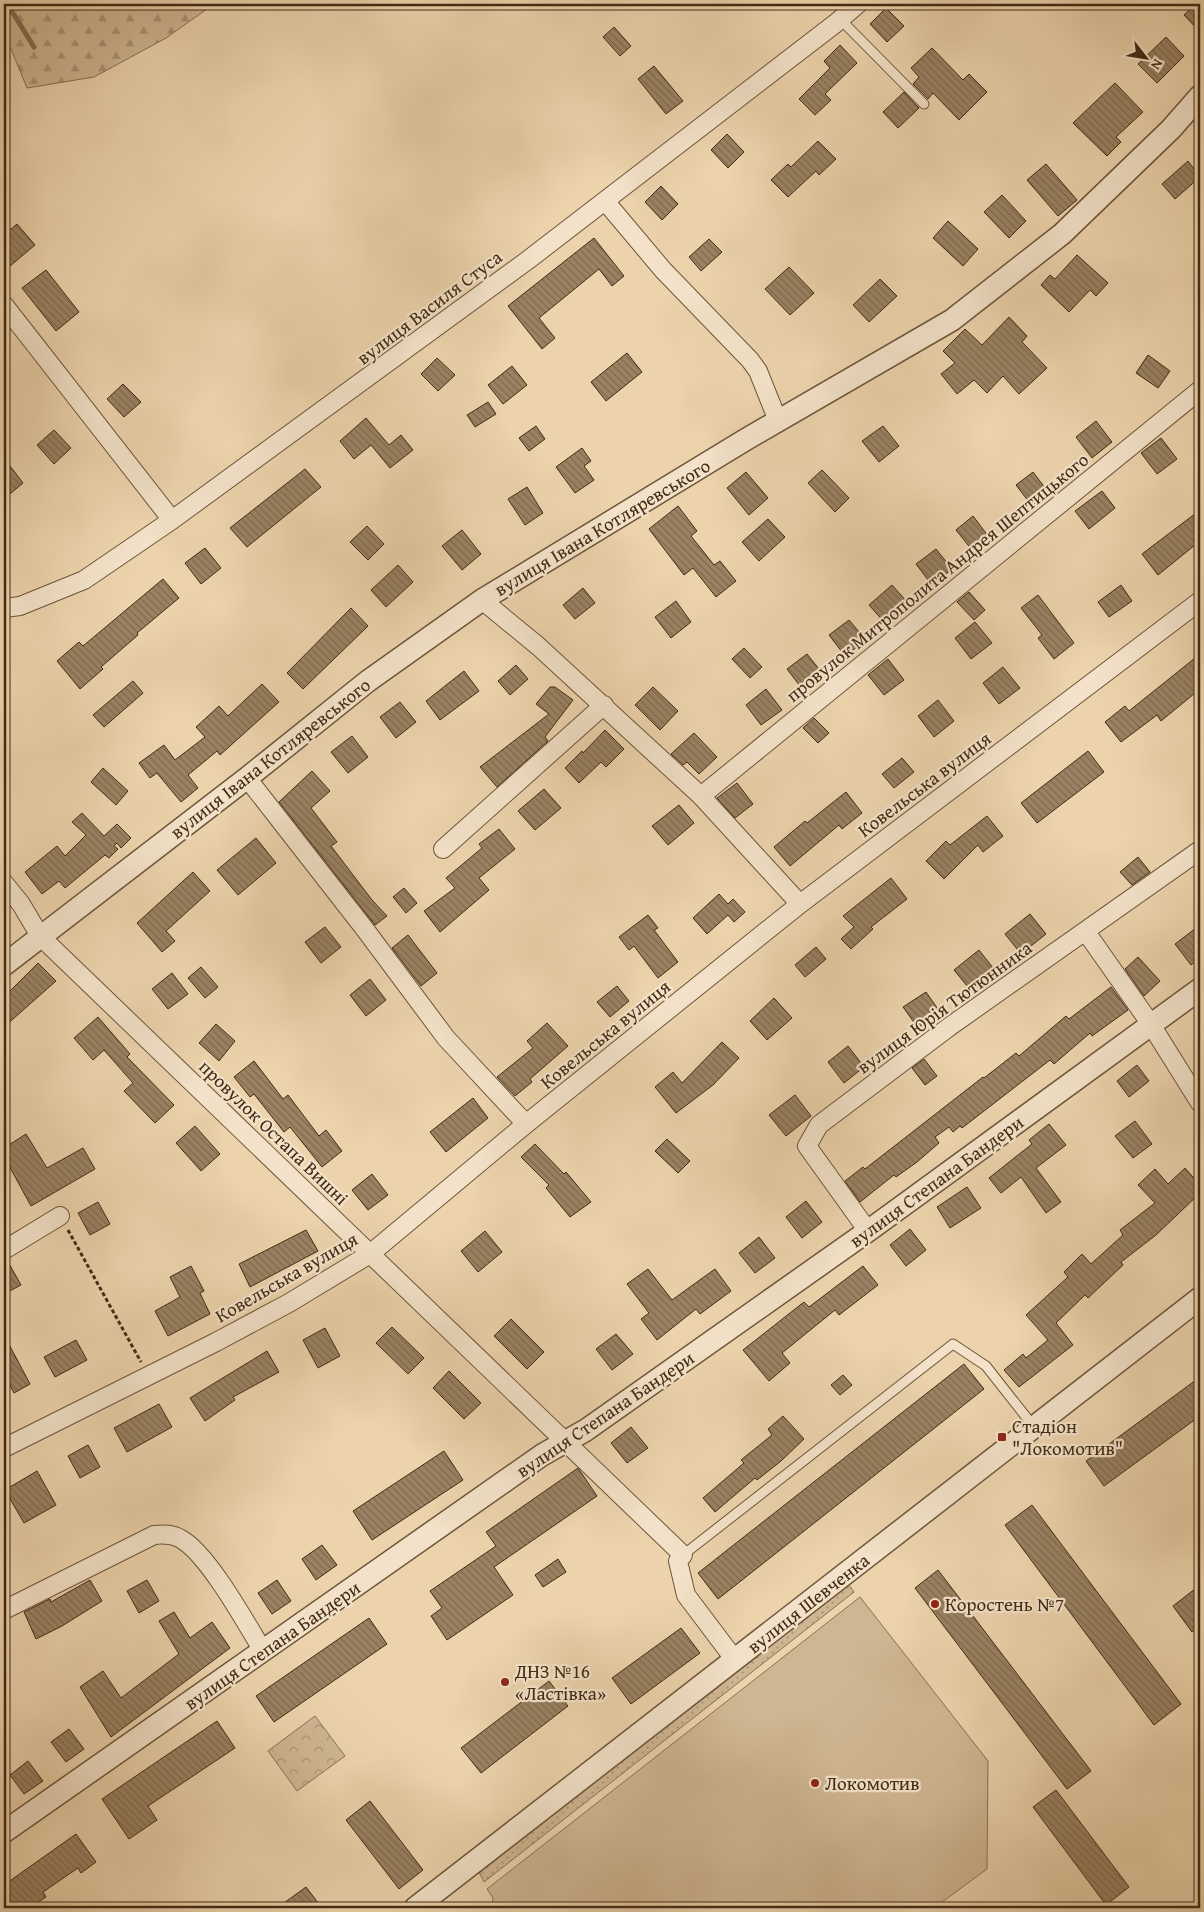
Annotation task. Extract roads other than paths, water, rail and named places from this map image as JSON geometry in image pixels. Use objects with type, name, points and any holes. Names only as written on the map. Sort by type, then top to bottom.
[{"type":"street","name":"вулиця Василя Стуса","points":[[4,608],[20,606],[84,580],[172,520],[386,365],[605,201],[858,4]]},
{"type":"street","name":"вулиця Івана Котляревського","points":[[4,965],[247,778],[368,682],[482,600],[778,421],[952,320],[1062,234],[1171,129],[1200,96]]},
{"type":"street","points":[[605,201],[663,270],[750,360],[758,371],[778,421]]},
{"type":"street","points":[[4,304],[172,520]]},
{"type":"street","name":"провулок Митрополита Андрея Шептицького","points":[[701,796],[1200,390]]},
{"type":"street","points":[[482,600],[538,646],[604,705],[701,796],[800,904]]},
{"type":"street","name":"Ковельська вулиця","points":[[4,1448],[289,1303],[370,1254],[526,1124],[800,904],[1200,600]]},
{"type":"street","points":[[443,849],[604,705]]},
{"type":"street","points":[[247,778],[446,1038],[526,1124]]},
{"type":"street","name":"вулиця Юрія Тютюнника","points":[[868,1231],[807,1146],[819,1125],[950,1027],[1200,850]]},
{"type":"street","name":"провулок Остапа Вишні","points":[[4,883],[21,904],[40,936],[683,1555]]},
{"type":"street","points":[[1086,932],[1150,1023],[1200,1103]]},
{"type":"street","name":"вулиця Степана Бандери","points":[[4,1832],[542,1455],[586,1430],[868,1231],[1200,988]]},
{"type":"street","points":[[4,1250],[60,1216]]},
{"type":"street","name":"вулиця Шевченка","points":[[416,1908],[1200,1298]]},
{"type":"street","points":[[4,1610],[154,1535],[168,1534],[182,1539],[205,1563],[263,1651]]},
{"type":"street","points":[[683,1555],[678,1561],[686,1594],[735,1660]]},
{"type":"lane","points":[[840,19],[924,104]]},
{"type":"lane","points":[[683,1555],[953,1344],[986,1366],[1034,1427]]},
{"type":"waterway","points":[[4,4],[13,13],[34,47]]},
{"type":"place","name":"Стадіон \"Локомотив\"","points":[[1002,1437]]},
{"type":"place","name":"Коростень №7","points":[[935,1604]]},
{"type":"place","name":"ДНЗ №16 «Ластівка»","points":[[505,1682]]},
{"type":"place","name":"Локомотив","points":[[815,1783]]}]
